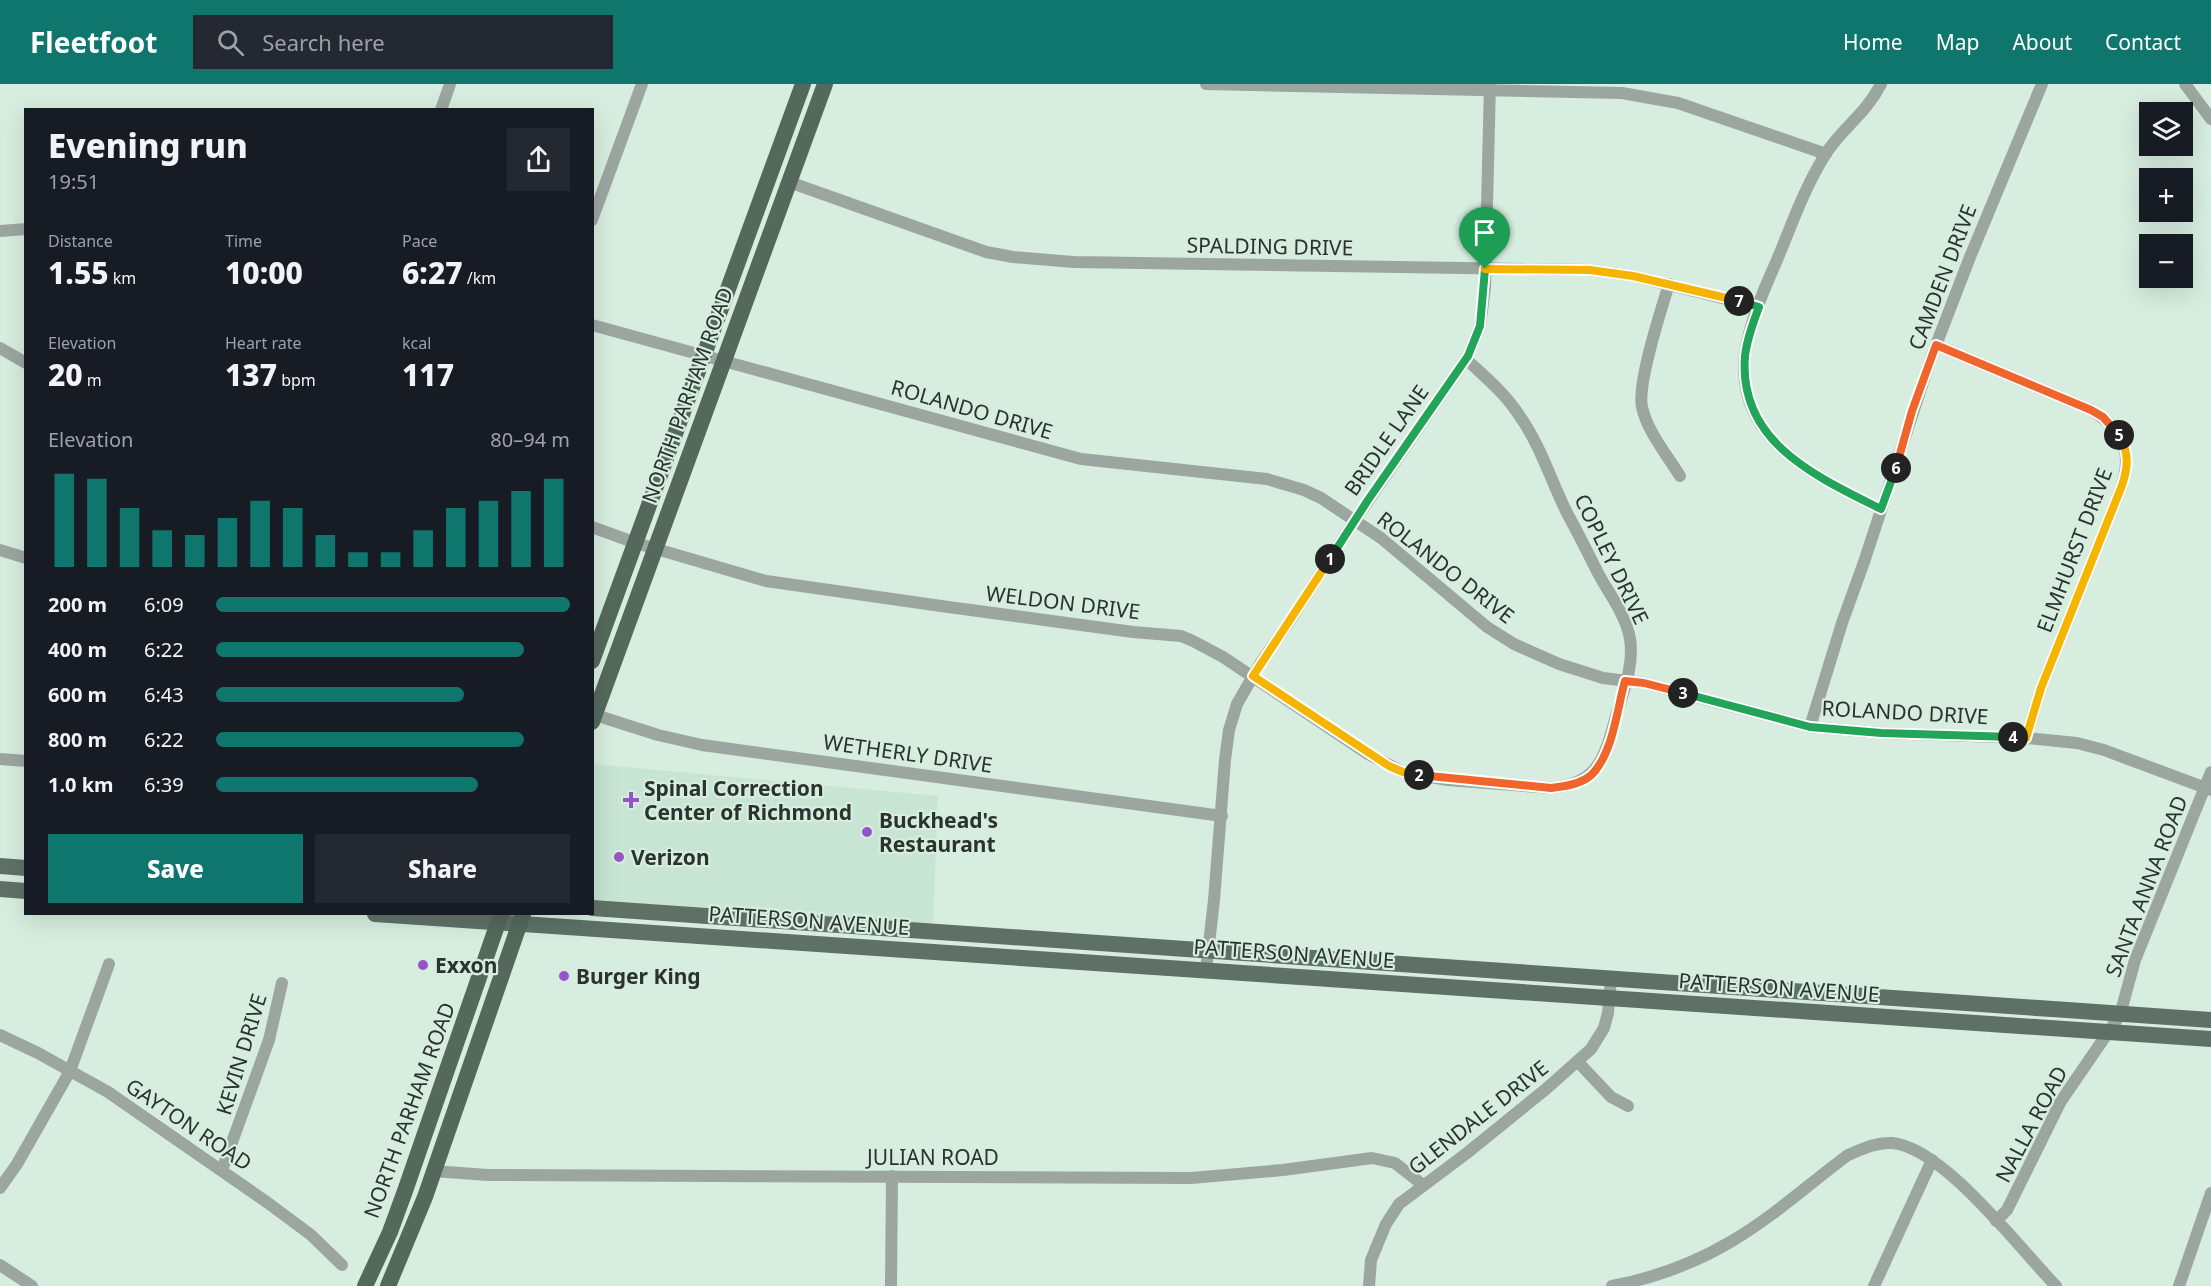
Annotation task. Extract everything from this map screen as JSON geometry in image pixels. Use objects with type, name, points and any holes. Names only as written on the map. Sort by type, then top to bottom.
[{"type":"highway","name":"NORTH PARHAM ROAD","points":[[594,656],[803,84]]},
{"type":"highway","name":"NORTH PARHAM ROAD","points":[[594,714],[825,84]]},
{"type":"highway","name":"NORTH PARHAM ROAD","points":[[365,1286],[390,1232],[499,918]]},
{"type":"highway","name":"NORTH PARHAM ROAD","points":[[388,1286],[412,1230],[521,918]]},
{"type":"highway","points":[[410,1177],[418,1180],[421,1186],[410,1215],[412,1230]]},
{"type":"main road","points":[[0,866],[24,868]]},
{"type":"main road","points":[[0,889],[24,891]]},
{"type":"main road","name":"PATTERSON AVENUE","points":[[594,908],[2211,1020]]},
{"type":"main road","name":"PATTERSON AVENUE","points":[[406,915],[521,918],[1206,970],[2211,1039]]},
{"type":"street","points":[[442,108],[450,84]]},
{"type":"street","points":[[594,215],[642,84]]},
{"type":"street","points":[[1206,84],[1490,87],[1655,97],[1826,154]]},
{"type":"street","points":[[1881,84],[1860,116],[1826,154],[1808,187],[1749,336],[1745,373],[1750,404],[1758,422],[1778,446],[1804,467],[1881,509]]},
{"type":"street","name":"CAMDEN DRIVE","points":[[1810,727],[1832,654],[1936,345],[2042,84]]},
{"type":"street","points":[[2185,84],[2211,119]]},
{"type":"street","name":"BRIDLE LANE","points":[[1206,970],[1222,816],[1225,760],[1229,730],[1237,704],[1355,520],[1466,359],[1480,326],[1485,269],[1490,87]]},
{"type":"street","name":"SPALDING DRIVE","points":[[789,182],[965,246],[1013,257],[1074,262],[1590,270],[1633,276],[1759,307]]},
{"type":"street","points":[[0,231],[24,230]]},
{"type":"street","points":[[1669,284],[1645,374],[1641,405],[1647,424],[1680,476]]},
{"type":"street","name":"ROLANDO DRIVE","points":[[594,327],[1081,459],[1220,473],[1282,482],[1321,498],[1355,520],[1390,545],[1486,627],[1514,644],[1559,664],[1603,678],[1644,683],[1810,727],[1881,733],[2056,740],[2104,750],[2208,789]]},
{"type":"street","name":"ELMHURST DRIVE","points":[[1936,345],[2091,410],[2112,426],[2121,438],[2127,453],[2127,466],[2121,488],[2041,688],[2026,738]]},
{"type":"street","points":[[0,348],[24,362]]},
{"type":"street","name":"COPLEY DRIVE","points":[[1466,359],[1495,386],[1521,417],[1566,511],[1616,603],[1630,639],[1631,655],[1625,681],[1605,753],[1595,771],[1572,785],[1551,788],[1499,784]]},
{"type":"street","name":"WELDON DRIVE","points":[[594,528],[636,543],[766,581],[1133,632],[1181,636],[1193,640],[1253,676],[1389,766],[1413,774],[1499,784]]},
{"type":"street","points":[[0,550],[24,557]]},
{"type":"street","name":"WETHERLY DRIVE","points":[[594,717],[702,745],[1222,816]]},
{"type":"street","points":[[0,759],[24,761]]},
{"type":"street","name":"SANTA ANNA ROAD","points":[[2120,1014],[2131,970],[2208,789],[2211,772]]},
{"type":"street","points":[[0,1188],[17,1164],[70,1071],[109,964]]},
{"type":"street","name":"GLENDALE DRIVE","points":[[1369,1286],[1371,1260],[1386,1224],[1400,1204],[1467,1153],[1591,1049],[1604,1028],[1611,979]]},
{"type":"street","name":"KEVIN DRIVE","points":[[222,1170],[269,1040],[282,983]]},
{"type":"street","name":"NALLA ROAD","points":[[1996,1221],[2007,1210],[2021,1185],[2061,1101],[2120,1014]]},
{"type":"street","name":"GAYTON ROAD","points":[[0,1035],[108,1092],[222,1170],[311,1235],[342,1265]]},
{"type":"street","points":[[1578,1062],[1611,1097],[1628,1106]]},
{"type":"street","points":[[1612,1286],[1659,1275],[1708,1254],[1734,1240],[1848,1155],[1868,1146],[1890,1143],[1904,1145],[1932,1160],[1962,1185],[2056,1286]]},
{"type":"street","name":"JULIAN ROAD","points":[[433,1171],[488,1175],[1191,1178],[1283,1170],[1372,1158],[1395,1163],[1423,1185]]},
{"type":"street","points":[[1874,1286],[1932,1160]]},
{"type":"street","points":[[891,1286],[892,1176]]},
{"type":"street","points":[[2179,1286],[2211,1193]]},
{"type":"street","points":[[0,1265],[32,1286]]},
{"type":"shaded area","points":[[594,764],[938,796],[933,922],[902,933],[594,909]]},
{"type":"place","name":"Spinal Correction Center of Richmond","points":[[631,800]]},
{"type":"place","name":"Buckhead's Restaurant","points":[[867,832]]},
{"type":"place","name":"Verizon","points":[[619,857]]},
{"type":"place","name":"Exxon","points":[[423,965]]},
{"type":"place","name":"Burger King","points":[[564,976]]},
{"type":"route","points":[[1485,269],[1590,270],[1633,276],[1759,307],[1745,354],[1746,387],[1758,422],[1778,446],[1804,467],[1881,509],[1936,345],[2103,417],[2121,438],[2127,453],[2126,475],[2041,688],[2026,738],[1881,733],[1810,727],[1644,683],[1625,681],[1605,753],[1595,771],[1578,783],[1551,788],[1448,780],[1403,772],[1389,766],[1253,676],[1355,520],[1468,356],[1480,326],[1485,269]]}]
